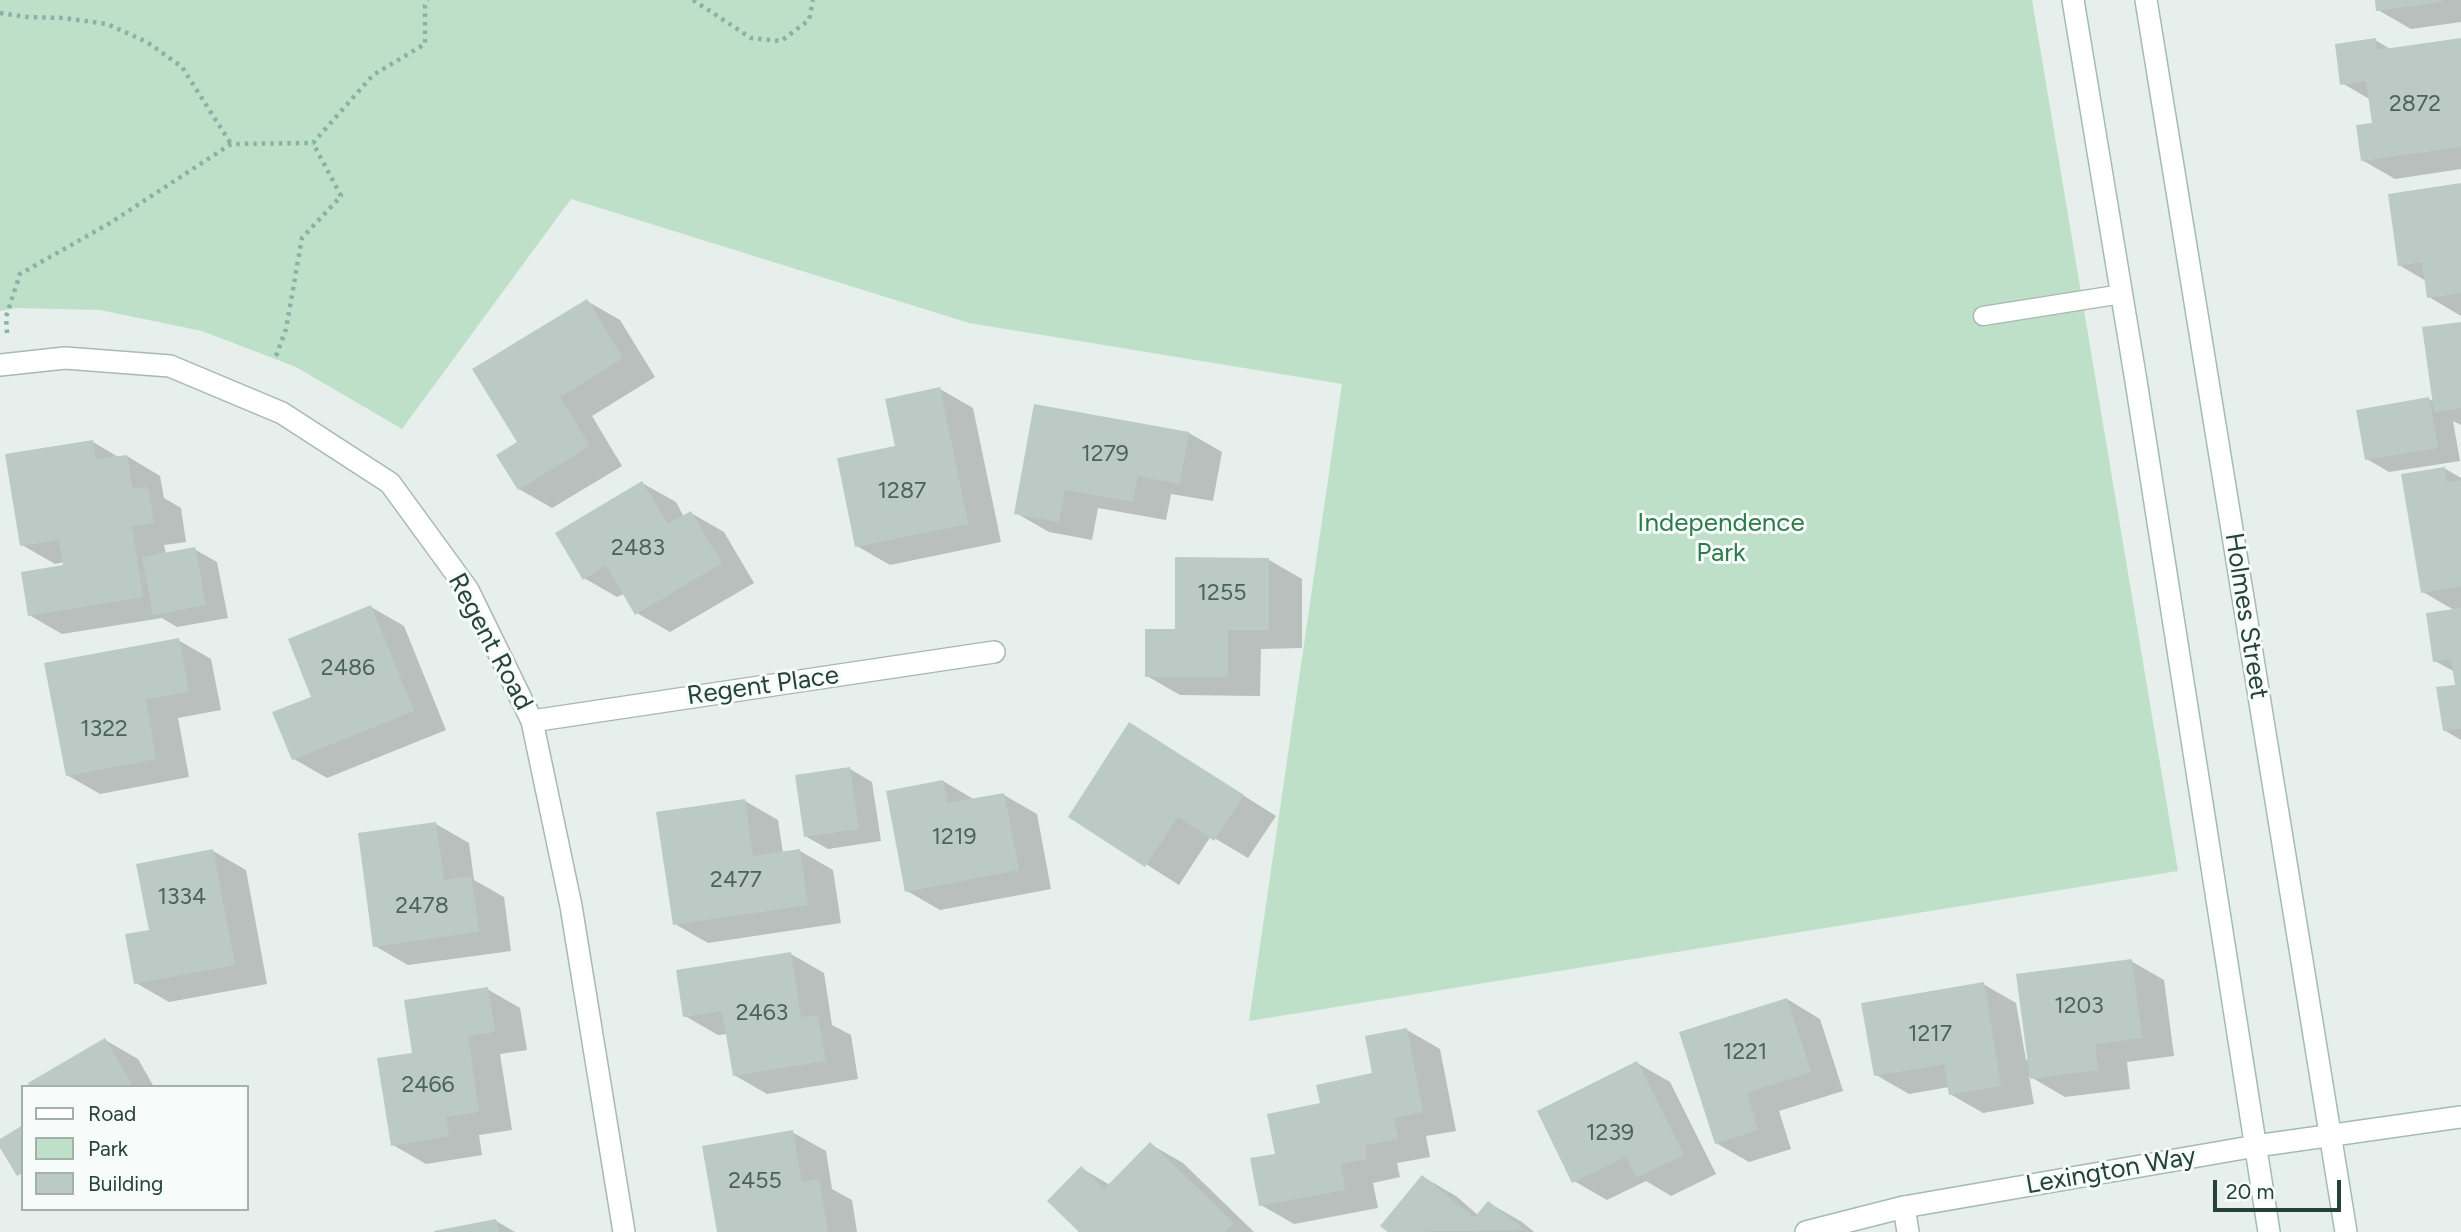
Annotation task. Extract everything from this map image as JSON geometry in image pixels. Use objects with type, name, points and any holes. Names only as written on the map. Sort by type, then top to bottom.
[{"type":"main road","points":[[2073,0],[2122,294],[2269,1232]]},
{"type":"main road","name":"Holmes Street","points":[[2146,0],[2346,1232]]},
{"type":"main road","name":"Regent Road","points":[[0,365],[65,358],[170,366],[282,414],[390,483],[468,590],[532,720],[571,906],[624,1232]]},
{"type":"main road","name":"Regent Place","points":[[532,720],[994,652]]},
{"type":"main road","name":"Lexington Way","points":[[1806,1232],[1905,1207],[2256,1146],[2461,1117]]},
{"type":"main road","points":[[1905,1207],[1908,1232]]},
{"type":"lane","points":[[1983,316],[2122,294]]},
{"type":"path","points":[[6,317],[20,274],[110,223],[231,144],[313,143],[373,75],[425,44],[425,6],[428,0]]},
{"type":"path","points":[[693,0],[751,38],[781,41],[809,20],[813,0]]},
{"type":"path","points":[[0,13],[107,24],[147,42],[182,67],[231,144]]},
{"type":"path","points":[[276,356],[286,329],[302,239],[341,196],[313,143]]},
{"type":"green space","name":"Independence Park","points":[[0,0],[2032,0],[2178,871],[1249,1021],[1342,384],[969,323],[571,199],[402,429],[296,367],[202,331],[100,310],[17,308],[0,311]]},
{"type":"building","points":[[2375,0],[2442,0],[2442,2],[2376,11]]},
{"type":"building","points":[[2376,38],[2377,50],[2461,38],[2461,147],[2361,161],[2356,125],[2372,123],[2366,81],[2340,85],[2335,44]]},
{"type":"building","points":[[2461,183],[2461,293],[2427,298],[2422,262],[2398,266],[2388,194]]},
{"type":"building","points":[[587,299],[623,358],[560,397],[590,446],[518,490],[496,455],[517,442],[472,369]]},
{"type":"building","points":[[2461,322],[2461,408],[2434,412],[2422,327]]},
{"type":"building","points":[[940,387],[968,524],[855,547],[837,458],[895,446],[885,399]]},
{"type":"building","points":[[2429,397],[2438,448],[2365,460],[2356,410]]},
{"type":"building","points":[[1034,404],[1189,432],[1180,484],[1138,476],[1133,502],[1065,490],[1059,522],[1014,514]]},
{"type":"building","points":[[93,440],[96,459],[127,455],[133,489],[148,487],[154,523],[132,527],[143,597],[28,616],[21,572],[63,565],[59,540],[20,546],[5,454]]},
{"type":"building","points":[[2445,467],[2447,483],[2461,480],[2461,586],[2421,593],[2401,474]]},
{"type":"building","points":[[642,481],[668,524],[691,511],[722,563],[635,615],[606,565],[583,580],[555,533]]},
{"type":"building","points":[[195,547],[206,605],[153,615],[142,557]]},
{"type":"building","points":[[1175,557],[1269,558],[1269,630],[1228,630],[1228,677],[1145,677],[1145,629],[1175,629]]},
{"type":"building","points":[[371,605],[414,711],[292,760],[272,712],[311,697],[288,639]]},
{"type":"building","points":[[2461,608],[2461,729],[2443,731],[2436,687],[2455,685],[2451,659],[2433,662],[2426,613]]},
{"type":"building","points":[[179,638],[189,692],[146,699],[156,759],[66,776],[44,663]]},
{"type":"building","points":[[1129,722],[1244,795],[1214,841],[1178,817],[1145,867],[1068,817]]},
{"type":"building","points":[[850,767],[859,829],[804,837],[795,775]]},
{"type":"building","points":[[943,780],[947,803],[1004,793],[1019,870],[905,892],[886,791]]},
{"type":"building","points":[[745,799],[753,856],[800,849],[808,905],[673,925],[656,812]]},
{"type":"building","points":[[436,822],[444,880],[471,876],[479,932],[373,947],[358,833]]},
{"type":"building","points":[[213,849],[235,965],[134,984],[125,934],[149,930],[136,864]]},
{"type":"building","points":[[791,952],[801,1017],[818,1015],[826,1061],[733,1076],[722,1011],[683,1017],[676,970]]},
{"type":"building","points":[[2132,959],[2142,1038],[2095,1044],[2098,1070],[2030,1079],[2016,974]]},
{"type":"building","points":[[1984,982],[2001,1086],[1949,1095],[1944,1064],[1874,1076],[1861,1003]]},
{"type":"building","points":[[488,987],[495,1032],[468,1036],[479,1112],[446,1117],[449,1136],[391,1146],[377,1058],[412,1053],[404,1000]]},
{"type":"building","points":[[1787,998],[1811,1072],[1747,1093],[1758,1130],[1715,1144],[1679,1032]]},
{"type":"building","points":[[1407,1028],[1423,1112],[1394,1118],[1398,1139],[1365,1145],[1367,1159],[1341,1164],[1345,1190],[1259,1206],[1250,1158],[1275,1154],[1267,1114],[1320,1103],[1316,1085],[1372,1073],[1365,1036]]},
{"type":"building","points":[[105,1038],[132,1085],[29,1085],[28,1083]]},
{"type":"building","points":[[1637,1061],[1684,1155],[1636,1178],[1626,1157],[1572,1183],[1537,1111]]},
{"type":"building","points":[[21,1126],[21,1174],[17,1176],[0,1148],[0,1139]]},
{"type":"building","points":[[793,1130],[802,1182],[819,1179],[828,1232],[717,1232],[702,1146]]},
{"type":"building","points":[[1150,1142],[1234,1223],[1225,1232],[1079,1232],[1047,1201],[1081,1166],[1104,1189]]},
{"type":"building","points":[[1422,1175],[1474,1218],[1488,1201],[1525,1230],[1388,1232],[1380,1226]]},
{"type":"building","points":[[496,1219],[499,1232],[434,1232],[434,1231]]}]
